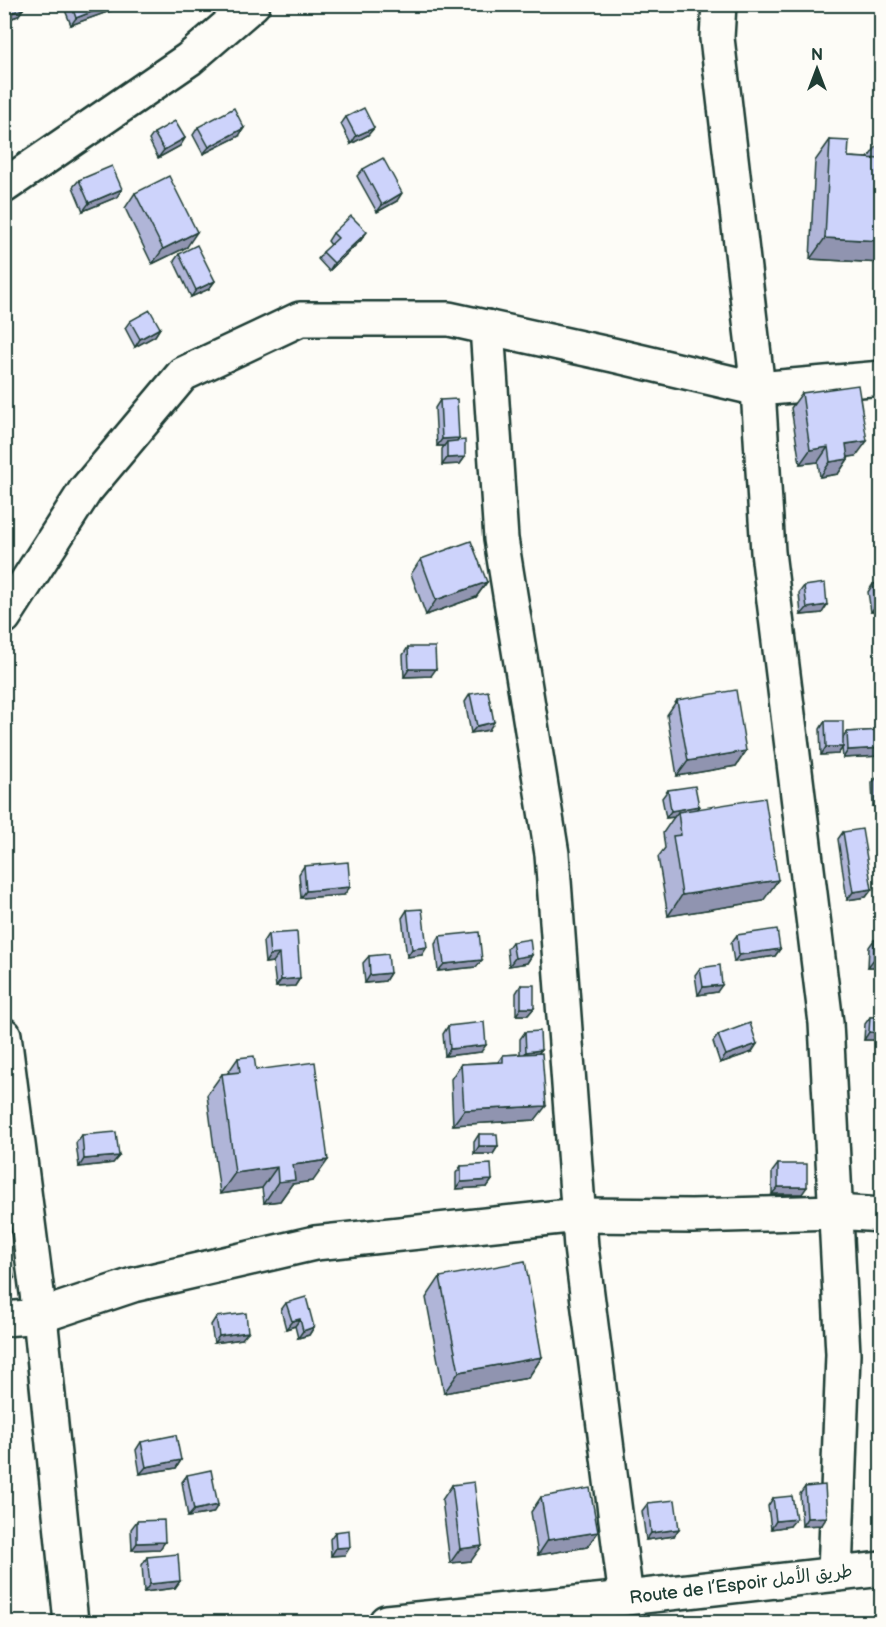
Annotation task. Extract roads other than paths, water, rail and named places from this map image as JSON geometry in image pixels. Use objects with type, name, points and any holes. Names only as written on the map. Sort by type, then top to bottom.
[{"type":"main road","points":[[4,186],[189,58],[253,4]]},
{"type":"main road","points":[[719,4],[717,38],[758,389],[768,552],[826,1023],[843,1354],[835,1574]]},
{"type":"main road","points":[[4,617],[85,491],[183,374],[300,319],[449,319],[758,389],[882,378]]},
{"type":"main road","points":[[487,327],[501,539],[552,854],[581,1247],[627,1598]]},
{"type":"main road","points":[[4,1035],[40,1316],[71,1623]]},
{"type":"main road","points":[[4,1319],[40,1316],[133,1285],[315,1243],[579,1215],[692,1216],[836,1212],[882,1215]]},
{"type":"main road","name":"Route de l’Espoir طريق الأمل","points":[[386,1623],[882,1569]]}]
